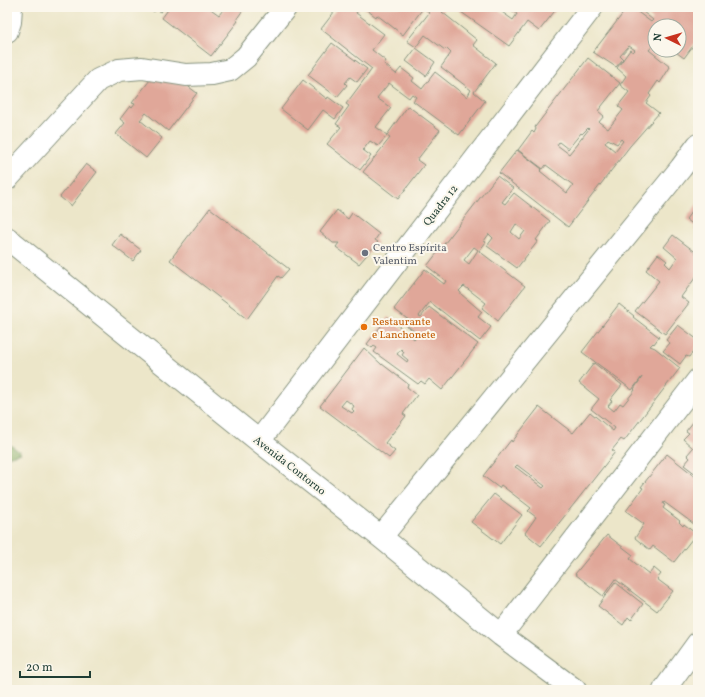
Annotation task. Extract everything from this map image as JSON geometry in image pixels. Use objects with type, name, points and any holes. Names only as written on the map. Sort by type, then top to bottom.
[{"type":"street","points":[[7,31],[10,22],[11,7]]},
{"type":"street","points":[[7,179],[98,80],[119,70],[127,69],[142,68],[186,75],[212,74],[230,70],[246,57],[286,7]]},
{"type":"street","name":"Quadra 12","points":[[259,440],[592,7]]},
{"type":"street","points":[[381,537],[698,146]]},
{"type":"street","name":"Avenida Contorno","points":[[7,238],[501,634],[575,690]]},
{"type":"street","points":[[501,634],[698,380]]},
{"type":"street","points":[[664,690],[698,644]]},
{"type":"green space","points":[[7,442],[21,453],[7,457]]},
{"type":"building","points":[[148,7],[165,7],[161,12],[156,9],[154,12]]},
{"type":"building","points":[[170,7],[208,7],[219,15],[223,10],[219,7],[245,7],[236,20],[238,21],[211,56],[162,18]]},
{"type":"building","points":[[338,7],[360,7],[356,13],[384,34],[372,50],[386,61],[384,64],[396,74],[401,68],[414,78],[412,81],[422,89],[435,72],[467,97],[471,90],[441,67],[451,53],[446,48],[445,50],[425,35],[416,47],[407,41],[429,13],[425,9],[427,7],[447,7],[442,12],[477,40],[473,45],[496,63],[474,92],[485,101],[459,135],[413,101],[416,97],[412,94],[409,98],[389,83],[377,98],[391,108],[376,127],[387,135],[408,106],[440,130],[417,160],[424,165],[398,199],[363,172],[390,138],[387,136],[378,146],[370,141],[363,150],[371,156],[360,170],[327,144],[341,127],[336,124],[349,106],[346,104],[372,69],[321,29]]},
{"type":"building","points":[[363,7],[424,7],[403,35],[377,15],[376,17]]},
{"type":"building","points":[[454,7],[495,7],[513,20],[517,14],[507,7],[558,7],[539,31],[527,22],[509,46]]},
{"type":"building","points":[[628,7],[631,7],[647,19],[647,58],[659,58],[670,67],[660,83],[658,81],[649,94],[651,96],[646,103],[659,113],[630,146],[568,227],[499,173],[517,150],[542,169],[540,171],[567,193],[573,185],[546,165],[543,169],[518,150],[532,131],[534,133],[536,129],[535,127],[588,58],[620,83],[598,111],[604,116],[599,122],[608,129],[623,110],[618,106],[629,92],[620,85],[626,76],[617,68],[630,50],[633,52],[635,50],[629,46],[620,56],[623,59],[616,67],[593,52]],"holes":[[[588,128],[589,129],[569,154],[557,145],[559,142],[568,149],[581,133],[582,134]],[[608,139],[617,144],[621,139],[623,141],[615,151],[605,143]]]},
{"type":"building","points":[[637,7],[698,7],[698,39],[687,54],[687,18],[651,18]]},
{"type":"building","points":[[332,43],[367,69],[357,82],[350,77],[345,83],[347,85],[337,97],[308,75]]},
{"type":"building","points":[[416,48],[435,62],[426,76],[406,61]]},
{"type":"building","points":[[161,66],[197,93],[168,131],[146,113],[140,120],[162,138],[146,158],[116,134],[125,123],[120,119],[130,106],[132,108],[135,104],[132,103]]},
{"type":"building","points":[[303,80],[327,99],[328,97],[343,108],[335,119],[323,110],[308,130],[281,109]]},
{"type":"building","points":[[86,164],[97,172],[71,206],[60,197]]},
{"type":"building","points":[[497,176],[513,188],[502,202],[505,204],[514,193],[550,221],[536,240],[538,241],[517,268],[487,246],[493,238],[489,234],[484,241],[486,242],[479,251],[525,286],[498,321],[482,308],[486,303],[464,286],[459,291],[482,312],[478,317],[491,327],[480,341],[430,302],[419,316],[421,317],[429,307],[478,344],[442,390],[429,379],[425,384],[421,381],[418,384],[374,352],[377,348],[374,346],[372,348],[367,344],[388,317],[414,339],[418,334],[406,325],[410,321],[394,309],[425,269],[444,284],[446,281],[427,266]],"holes":[[[516,224],[525,231],[519,239],[511,232]],[[474,247],[478,250],[469,264],[464,260]],[[401,349],[404,352],[402,355],[408,360],[407,362],[397,354]]]},
{"type":"building","points":[[698,203],[698,232],[694,229],[696,227],[686,219]]},
{"type":"building","points":[[210,208],[289,269],[281,278],[278,276],[247,319],[170,260]]},
{"type":"building","points":[[337,210],[348,219],[352,213],[379,234],[375,240],[378,242],[359,264],[336,247],[339,243],[333,243],[320,232]]},
{"type":"building","points":[[120,234],[141,250],[133,261],[112,245]]},
{"type":"building","points":[[673,235],[698,254],[698,274],[681,297],[689,303],[665,334],[635,311],[659,281],[646,270],[658,254],[667,261],[665,263],[670,268],[677,258],[664,247]]},
{"type":"building","points":[[619,304],[659,337],[654,344],[653,343],[650,346],[655,348],[680,368],[624,441],[621,439],[612,450],[615,452],[541,546],[525,533],[536,517],[528,511],[531,508],[501,485],[499,488],[483,476],[539,407],[573,433],[590,412],[613,431],[615,428],[591,409],[599,399],[579,383],[594,363],[622,385],[610,400],[612,401],[608,406],[614,411],[620,403],[623,405],[635,390],[634,389],[642,377],[632,390],[582,352]],"holes":[[[517,465],[545,486],[543,488],[515,467]]]},
{"type":"building","points":[[678,325],[698,340],[698,345],[689,357],[686,356],[680,364],[663,351],[670,343],[666,340]]},
{"type":"building","points":[[364,348],[382,365],[408,384],[407,387],[417,395],[403,414],[406,416],[385,443],[395,451],[389,458],[320,406]],"holes":[[[346,400],[354,406],[352,409],[354,411],[352,413],[341,406]]]},
{"type":"building","points":[[698,416],[698,527],[664,502],[663,504],[665,505],[663,508],[680,521],[679,522],[683,526],[684,524],[696,534],[674,562],[653,546],[650,550],[635,538],[644,524],[626,511],[643,488],[641,487],[667,454],[696,477],[697,475],[684,465],[690,458],[687,455],[693,448],[683,439],[689,433],[686,431]]},
{"type":"building","points":[[494,494],[522,515],[500,544],[471,522]]},
{"type":"building","points":[[607,535],[633,555],[630,559],[649,574],[654,568],[661,574],[657,579],[673,591],[657,611],[615,579],[603,596],[575,574]]},
{"type":"building","points":[[615,582],[643,604],[631,620],[628,617],[623,625],[598,606]]},
{"type":"place","name":"Centro Espírita Valentim","points":[[365,253]]},
{"type":"place","name":"Restaurante e Lanchonete","points":[[364,327]]}]
